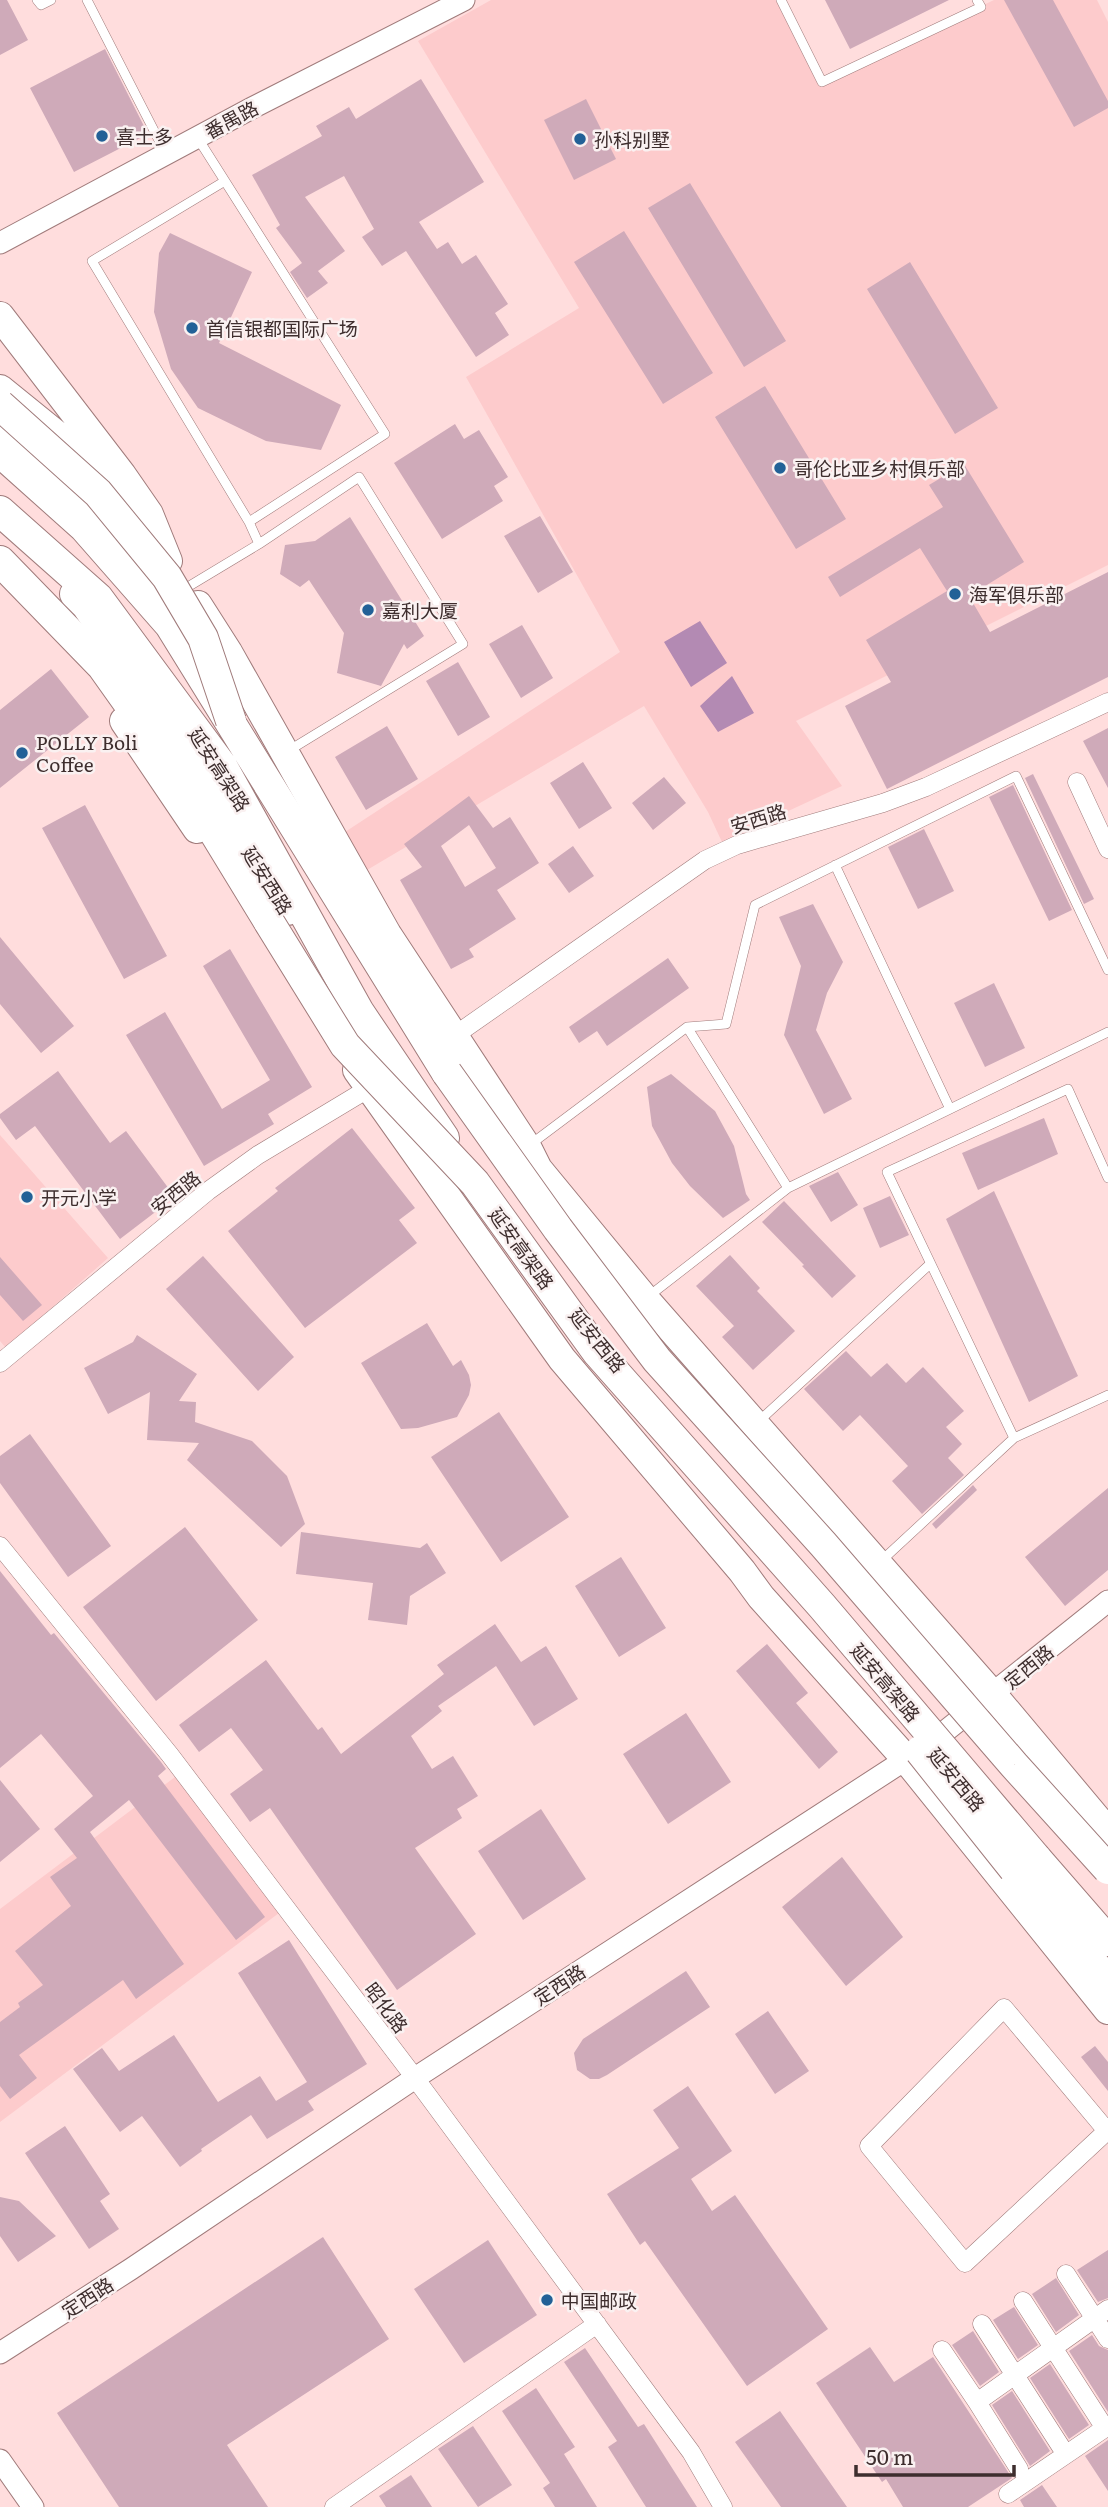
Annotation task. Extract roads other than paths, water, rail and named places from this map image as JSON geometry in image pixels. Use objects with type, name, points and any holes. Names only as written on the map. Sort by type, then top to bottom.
[{"type":"highway","points":[[0,405],[98,493],[167,577],[203,638],[231,721]]},
{"type":"highway","name":"延安高架路","points":[[0,452],[84,527],[170,625],[447,1073],[657,1360],[1108,1868]]},
{"type":"highway","name":"延安高架路","points":[[0,511],[98,598],[222,766],[359,1012],[475,1183],[597,1352],[822,1606],[1108,1941]]},
{"type":"highway","points":[[0,561],[102,666],[178,773],[345,1045],[475,1183]]},
{"type":"highway","points":[[822,1606],[902,1729],[1108,1981]]},
{"type":"main road","points":[[0,316],[149,514],[167,561]]},
{"type":"main road","points":[[0,389],[96,466],[186,588],[228,652],[387,934],[527,1147],[538,1169],[645,1299],[1103,1823]]},
{"type":"main road","points":[[0,429],[22,444],[142,560],[258,706]]},
{"type":"main road","name":"延安西路","points":[[0,527],[86,606],[218,799],[380,1082],[642,1395],[917,1752],[1108,1960]]},
{"type":"main road","points":[[0,575],[94,677],[380,1082],[562,1359],[761,1597],[917,1752],[1108,2010]]},
{"type":"main road","points":[[642,1395],[676,1493]]},
{"type":"street","name":"番禺路","points":[[0,243],[166,153],[464,0]]},
{"type":"street","name":"安西路","points":[[454,1036],[705,860],[737,845],[905,795],[1108,702]]},
{"type":"street","points":[[1077,782],[1108,849]]},
{"type":"street","name":"安西路","points":[[0,1363],[208,1191],[258,1155],[380,1082]]},
{"type":"street","name":"昭化路","points":[[0,1546],[170,1755],[415,2078],[691,2452],[723,2507]]},
{"type":"street","name":"定西路","points":[[0,2353],[131,2269],[415,2078],[917,1752],[1108,1601]]},
{"type":"street","points":[[1004,2008],[1107,2130],[965,2263],[864,2139],[1004,2008]]},
{"type":"street","points":[[1066,2274],[1101,2314],[1108,2339]]},
{"type":"street","points":[[1009,2494],[1105,2424],[1023,2301]]},
{"type":"street","points":[[977,2402],[1101,2314]]},
{"type":"street","points":[[334,2507],[597,2324]]},
{"type":"street","points":[[982,2324],[1061,2447]]},
{"type":"street","points":[[942,2350],[1019,2469]]},
{"type":"street","points":[[0,2460],[33,2507]]},
{"type":"lane","points":[[37,0],[41,5],[51,0]]},
{"type":"lane","points":[[87,0],[166,153]]},
{"type":"lane","points":[[781,0],[822,82],[981,7],[978,0]]},
{"type":"lane","points":[[197,138],[385,434],[249,522]]},
{"type":"lane","points":[[225,181],[92,261],[249,522],[259,544]]},
{"type":"lane","points":[[186,588],[259,544],[359,477],[463,644],[284,754]]},
{"type":"lane","points":[[527,1147],[687,1027],[726,1024],[755,905],[1016,776],[1108,970]]},
{"type":"lane","points":[[835,865],[950,1109]]},
{"type":"lane","points":[[687,1027],[788,1188]]},
{"type":"lane","points":[[645,1299],[788,1188],[1108,1032]]},
{"type":"lane","points":[[1014,1438],[929,1265],[887,1172],[1068,1089],[1108,1178]]},
{"type":"lane","points":[[755,1424],[929,1265]]},
{"type":"lane","points":[[878,1564],[1014,1438],[1108,1395]]},
{"type":"place","name":"喜士多","points":[[102,136]]},
{"type":"place","name":"孙科别墅","points":[[580,139]]},
{"type":"place","name":"首信银都国际广场","points":[[192,328]]},
{"type":"place","name":"哥伦比亚乡村俱乐部","points":[[780,468]]},
{"type":"place","name":"海军俱乐部","points":[[955,594]]},
{"type":"place","name":"嘉利大厦","points":[[368,610]]},
{"type":"place","name":"POLLY Boli Coffee","points":[[22,753]]},
{"type":"place","name":"开元小学","points":[[27,1197]]},
{"type":"place","name":"中国邮政","points":[[547,2300]]}]
